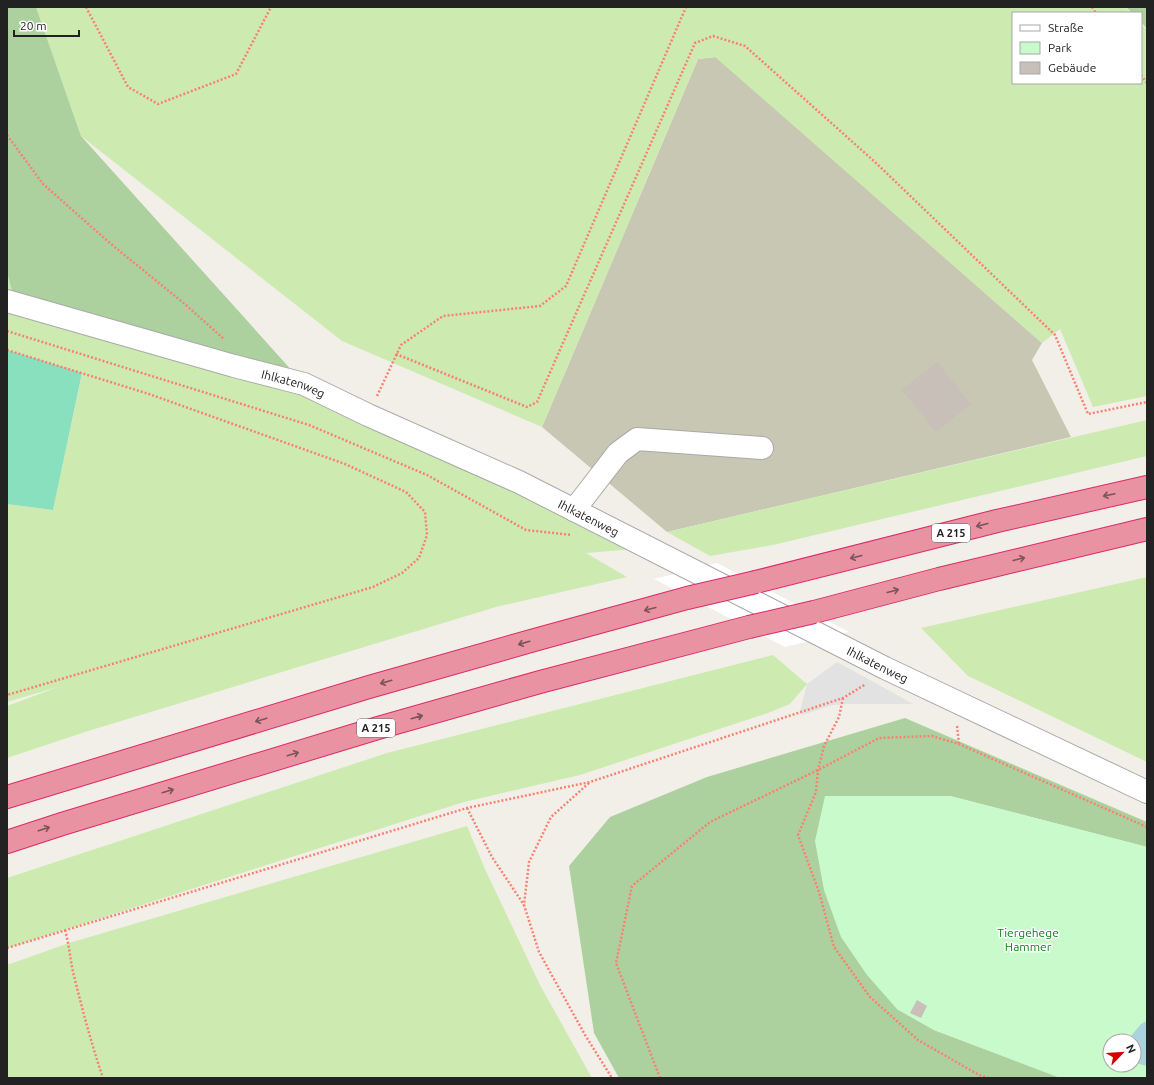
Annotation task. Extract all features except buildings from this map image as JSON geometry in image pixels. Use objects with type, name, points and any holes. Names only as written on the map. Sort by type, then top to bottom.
[{"type":"highway","name":"A 215","points":[[7,797],[369,687],[687,598],[1019,516],[1147,487]]},
{"type":"highway","name":"A 215","points":[[7,842],[378,728],[540,682],[939,579],[1147,530]]},
{"type":"street","name":"Ihlkatenweg","points":[[7,301],[227,364],[304,384],[368,415],[519,482],[885,668],[1147,792]]},
{"type":"street","points":[[574,510],[618,453],[637,439],[762,448]]},
{"type":"path","points":[[86,7],[128,87],[158,104],[236,74],[271,7]]},
{"type":"path","points":[[368,415],[401,345],[443,316],[540,306],[566,286],[686,7]]},
{"type":"path","points":[[396,354],[527,407],[537,402],[695,43],[713,36],[745,46],[875,162],[1056,335],[1088,414],[1147,402]]},
{"type":"path","points":[[7,135],[43,184],[111,244],[186,305],[225,340]]},
{"type":"path","points":[[7,331],[309,424],[427,474],[526,530],[571,535],[578,538]]},
{"type":"path","points":[[7,350],[149,394],[345,464],[406,492],[425,512],[427,536],[419,558],[402,573],[373,587],[68,676],[7,696]]},
{"type":"path","points":[[7,948],[467,808],[590,782],[843,698],[876,678],[885,668]]},
{"type":"path","points":[[843,698],[839,717],[824,746],[818,770],[816,792],[798,834],[819,892],[834,947],[870,997],[918,1040],[980,1075],[990,1078]]},
{"type":"path","points":[[957,723],[964,727]]},
{"type":"path","points":[[660,1078],[616,963],[632,886],[710,822],[818,770],[879,738],[932,736],[959,744],[1147,827]]},
{"type":"path","points":[[524,905],[529,862],[551,817],[590,782]]},
{"type":"path","points":[[467,808],[492,857],[524,905],[539,952],[585,1034],[612,1078]]},
{"type":"path","points":[[65,930],[69,943],[72,970],[88,1031],[103,1078]]},
{"type":"shaded area","points":[[716,57],[1042,343],[1032,360],[1071,437],[667,532],[542,427],[698,59]]},
{"type":"shaded area","points":[[837,662],[913,704],[833,705],[802,715],[800,711],[807,684]]},
{"type":"green space","points":[[7,7],[36,7],[81,136],[304,384],[15,303],[7,272]]},
{"type":"green space","points":[[36,7],[1125,7],[1130,12],[1012,12],[1012,84],[1142,84],[1142,25],[1147,30],[1147,396],[1093,407],[1060,329],[1042,343],[715,57],[698,59],[542,427],[342,341],[81,136]]},
{"type":"green space","points":[[1126,7],[1147,7],[1147,29],[1142,23],[1142,12],[1131,12]]},
{"type":"green space","points":[[7,272],[15,303],[304,384],[647,548],[586,553],[627,577],[496,607],[85,732],[7,758],[7,706],[58,687],[7,702],[7,504],[53,510],[82,374],[7,350]]},
{"type":"green space","points":[[7,350],[82,373],[53,510],[7,504]]},
{"type":"green space","points":[[1147,420],[1147,456],[773,545],[710,556],[667,532]]},
{"type":"green space","points":[[1147,577],[1147,762],[968,676],[921,628]]},
{"type":"green space","points":[[773,655],[807,684],[790,704],[768,713],[580,775],[464,802],[7,948],[7,878],[387,753]]},
{"type":"green space","points":[[905,718],[1147,822],[1147,847],[950,796],[897,1009],[934,1030],[1060,1077],[1102,1067],[1102,1073],[1142,1073],[1142,1033],[1147,1078],[619,1078],[594,1033],[569,866],[610,817],[707,777]]},
{"type":"green space","name":"Tiergehege Hammer","points":[[825,796],[950,796],[1147,847],[1147,1078],[1060,1078],[934,1030],[897,1009],[867,975],[841,937],[824,890],[815,841]]},
{"type":"green space","points":[[467,826],[485,869],[540,985],[592,1078],[7,1078],[7,965],[69,943]]},
{"type":"green space","points":[[1141,1024],[1142,1033],[1137,1033]]},
{"type":"water","points":[[1147,1021],[1147,1066],[1142,1065],[1142,1033],[1134,1033],[1141,1024]]},
{"type":"pier","points":[[717,563],[849,632],[785,647],[654,579]]}]
